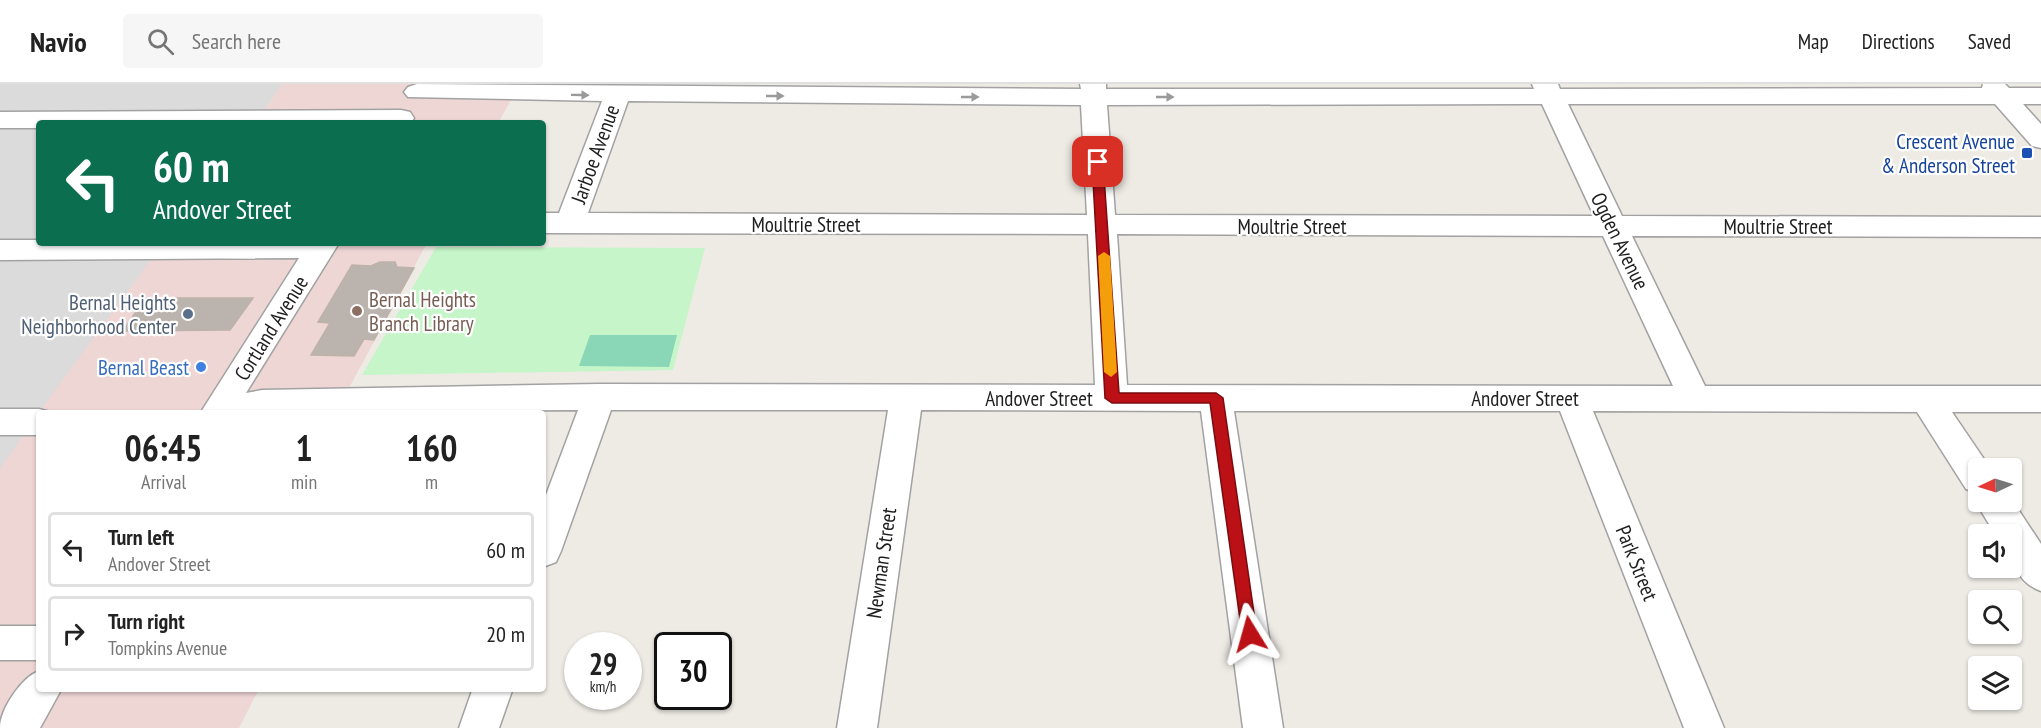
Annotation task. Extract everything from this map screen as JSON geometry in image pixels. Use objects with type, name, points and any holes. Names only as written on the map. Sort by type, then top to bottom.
[{"type":"street","points":[[401,120],[419,88],[1997,91],[2041,96]]},
{"type":"street","name":"Jarboe Avenue","points":[[556,223],[619,90]]},
{"type":"street","name":"Ogden Avenue","points":[[1548,90],[1695,398]]},
{"type":"street","points":[[1094,91],[1112,398]]},
{"type":"street","points":[[1997,91],[2041,140]]},
{"type":"street","points":[[0,120],[36,120]]},
{"type":"street","name":"Moultrie Street","points":[[556,223],[2041,227]]},
{"type":"street","points":[[0,250],[323,246]]},
{"type":"street","name":"Cortland Avenue","points":[[219,410],[323,246]]},
{"type":"street","points":[[546,543],[599,397]]},
{"type":"street","name":"Andover Street","points":[[228,410],[262,403],[599,397],[2041,399]]},
{"type":"street","name":"Newman Street","points":[[857,728],[906,398]]},
{"type":"street","points":[[1216,398],[1263,728]]},
{"type":"street","name":"Park Street","points":[[1571,398],[1704,728]]},
{"type":"street","points":[[1926,399],[1968,464]]},
{"type":"street","points":[[0,422],[36,422]]},
{"type":"street","points":[[2000,512],[2041,575]]},
{"type":"street","points":[[0,643],[36,643]]},
{"type":"street","points":[[17,728],[40,692]]},
{"type":"street","points":[[479,728],[492,692]]},
{"type":"shaded area","points":[[0,84],[403,84],[379,120],[36,120],[36,246],[295,246],[42,410],[36,410],[36,435],[0,709]]},
{"type":"shaded area","points":[[282,84],[520,84],[500,120],[258,120]]},
{"type":"shaded area","points":[[161,246],[425,246],[342,401],[401,401],[396,410],[40,410]]},
{"type":"shaded area","points":[[36,416],[36,692],[257,692],[239,728],[0,728],[0,469]]},
{"type":"green space","points":[[436,247],[705,248],[673,370],[362,375]]},
{"type":"green space","points":[[590,335],[677,335],[669,367],[579,366]]},
{"type":"building","name":"Bernal Heights Branch Library","points":[[380,262],[395,262],[397,267],[414,268],[374,340],[364,339],[354,356],[311,355],[330,323],[318,322],[352,265],[371,266]]},
{"type":"building","name":"Bernal Heights Neighborhood Center","points":[[145,298],[253,298],[230,330],[123,331]]},
{"type":"slow traffic","points":[[1104,256],[1111,372]]},
{"type":"place","name":"Crescent Avenue & Anderson Street","points":[[2027,153]]},
{"type":"place","name":"Bernal Heights Branch Library","points":[[357,311]]},
{"type":"place","name":"Bernal Heights Neighborhood Center","points":[[188,314]]},
{"type":"place","name":"Bernal Beast","points":[[201,367]]},
{"type":"route","points":[[1098,162],[1112,398],[1216,398],[1250,634]]}]
